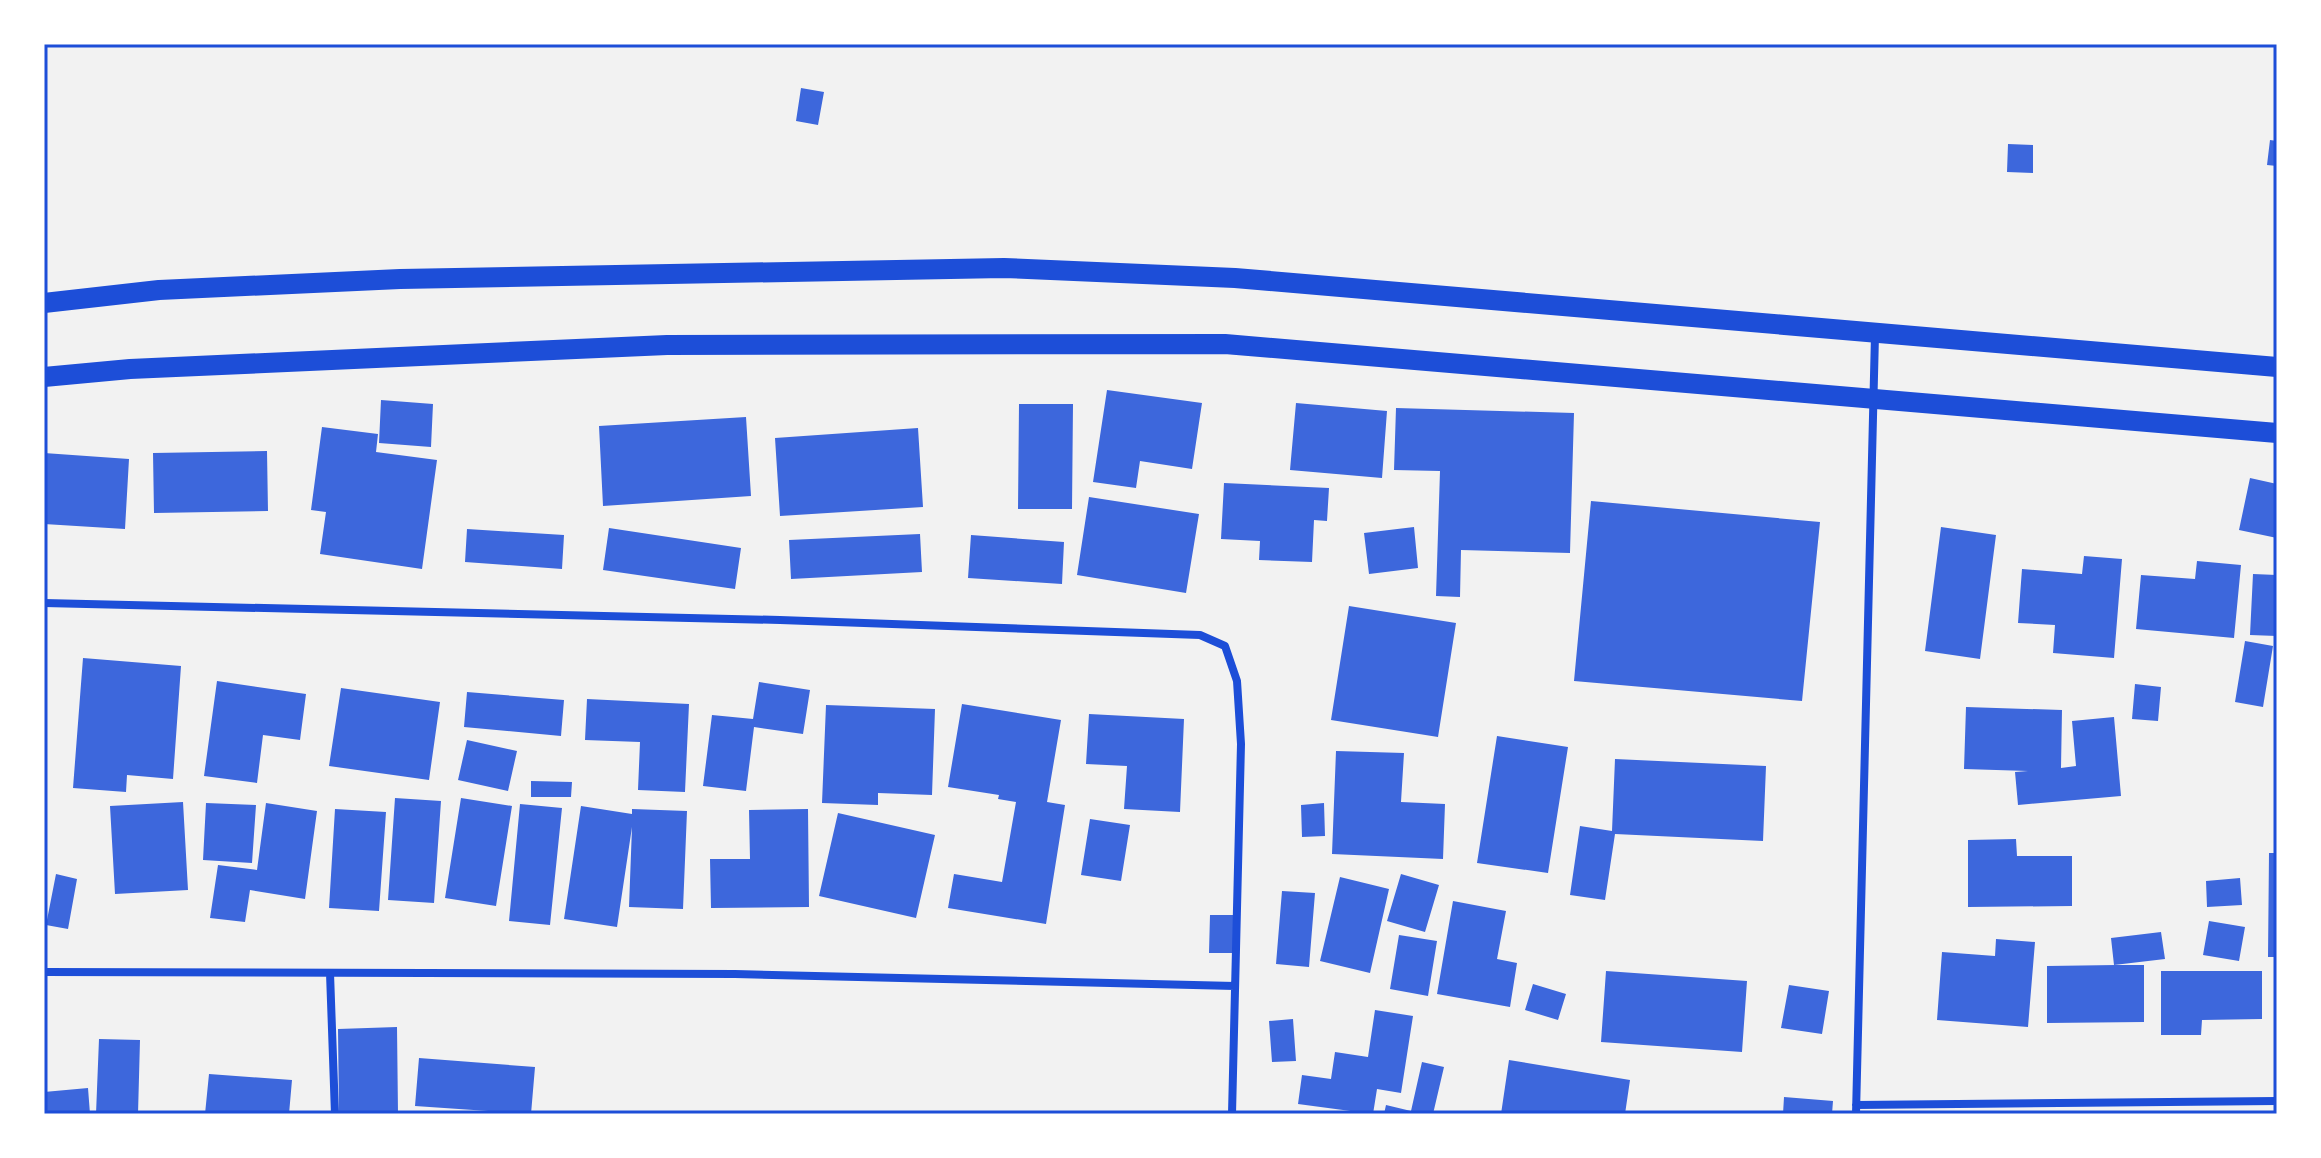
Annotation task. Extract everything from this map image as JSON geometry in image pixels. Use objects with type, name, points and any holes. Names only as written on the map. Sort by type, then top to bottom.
[{"type":"main road","points":[[44,303],[159,290],[400,279],[1004,268],[1235,278],[2277,367]]},
{"type":"main road","points":[[44,377],[130,369],[667,345],[1209,343],[2277,433]]},
{"type":"street","points":[[1875,331],[1856,1110],[2277,1101]]},
{"type":"street","points":[[44,603],[780,620],[1200,635],[1225,646],[1237,681],[1241,744],[1232,1114]]},
{"type":"street","points":[[44,972],[735,974],[1235,986]]},
{"type":"street","points":[[330,973],[335,1114]]},
{"type":"building","points":[[801,88],[824,92],[818,125],[796,121]]},
{"type":"building","points":[[2270,140],[2277,141],[2277,166],[2267,165]]},
{"type":"building","points":[[2008,144],[2033,145],[2033,173],[2007,172]]},
{"type":"building","points":[[1107,390],[1202,403],[1192,469],[1140,461],[1136,488],[1093,482]]},
{"type":"building","points":[[381,400],[433,404],[431,447],[379,443]]},
{"type":"building","points":[[1296,403],[1387,411],[1382,478],[1290,470]]},
{"type":"building","points":[[1019,404],[1073,404],[1072,509],[1018,509]]},
{"type":"building","points":[[1396,408],[1574,413],[1570,553],[1461,550],[1460,597],[1436,596],[1440,471],[1394,470]]},
{"type":"building","points":[[746,417],[751,496],[603,506],[599,426]]},
{"type":"building","points":[[322,427],[378,434],[376,452],[437,460],[422,569],[320,554],[326,512],[311,510]]},
{"type":"building","points":[[918,428],[923,507],[780,516],[775,438]]},
{"type":"building","points":[[267,451],[268,511],[154,513],[153,453]]},
{"type":"building","points":[[44,453],[129,459],[125,529],[44,524]]},
{"type":"building","points":[[2250,478],[2277,484],[2277,538],[2239,530]]},
{"type":"building","points":[[1224,483],[1329,488],[1327,521],[1314,520],[1312,562],[1259,560],[1260,541],[1221,539]]},
{"type":"building","points":[[1089,497],[1199,514],[1186,593],[1077,575]]},
{"type":"building","points":[[1591,501],[1820,522],[1802,701],[1574,681]]},
{"type":"building","points":[[1414,527],[1418,568],[1369,574],[1364,533]]},
{"type":"building","points":[[1941,527],[1996,535],[1980,659],[1925,651]]},
{"type":"building","points":[[609,528],[741,548],[735,589],[603,570]]},
{"type":"building","points":[[467,529],[564,535],[562,569],[465,562]]},
{"type":"building","points":[[920,534],[922,572],[791,579],[789,540]]},
{"type":"building","points":[[971,535],[1064,542],[1062,584],[968,578]]},
{"type":"building","points":[[2084,556],[2122,559],[2114,658],[2053,653],[2055,625],[2018,623],[2022,569],[2082,574]]},
{"type":"building","points":[[2197,561],[2241,565],[2234,638],[2136,629],[2141,575],[2195,579]]},
{"type":"building","points":[[2253,574],[2277,575],[2277,636],[2250,635]]},
{"type":"building","points":[[1349,606],[1456,623],[1438,737],[1331,720]]},
{"type":"building","points":[[2245,641],[2273,646],[2263,707],[2235,702]]},
{"type":"building","points":[[83,658],[181,666],[173,779],[127,775],[126,792],[73,788]]},
{"type":"building","points":[[217,681],[306,694],[300,740],[263,735],[257,783],[204,776]]},
{"type":"building","points":[[759,682],[810,690],[803,734],[754,727],[746,791],[703,786],[712,715],[753,719]]},
{"type":"building","points":[[2135,684],[2161,687],[2158,721],[2132,719]]},
{"type":"building","points":[[341,688],[440,702],[429,780],[329,766]]},
{"type":"building","points":[[467,692],[564,700],[561,736],[464,727]]},
{"type":"building","points":[[587,699],[689,704],[685,792],[638,790],[640,742],[585,740]]},
{"type":"building","points":[[962,704],[1061,720],[1047,802],[1065,805],[1046,924],[948,908],[954,874],[1002,882],[1016,802],[998,799],[999,795],[948,787]]},
{"type":"building","points":[[826,705],[935,709],[932,795],[878,793],[878,805],[822,803]]},
{"type":"building","points":[[1966,707],[2062,710],[2061,768],[2076,766],[2072,721],[2114,717],[2121,796],[2018,805],[2015,772],[2028,771],[1964,769]]},
{"type":"building","points":[[1089,714],[1184,719],[1180,812],[1124,809],[1127,766],[1086,764]]},
{"type":"building","points":[[1497,736],[1568,747],[1548,873],[1477,863]]},
{"type":"building","points":[[467,740],[517,751],[508,791],[458,780]]},
{"type":"building","points":[[1336,751],[1404,753],[1401,802],[1445,804],[1443,859],[1332,854]]},
{"type":"building","points":[[1615,759],[1766,766],[1763,841],[1615,834],[1605,900],[1570,895],[1580,826],[1612,831]]},
{"type":"building","points":[[531,781],[572,782],[571,797],[531,797]]},
{"type":"building","points":[[395,798],[441,801],[434,903],[388,900]]},
{"type":"building","points":[[461,798],[512,806],[496,906],[445,898]]},
{"type":"building","points":[[183,802],[188,890],[115,894],[110,806]]},
{"type":"building","points":[[206,803],[256,805],[252,863],[203,860]]},
{"type":"building","points":[[266,803],[317,811],[305,899],[250,890],[245,922],[210,918],[218,865],[257,870]]},
{"type":"building","points":[[1324,803],[1325,836],[1302,837],[1301,805]]},
{"type":"building","points":[[520,804],[562,808],[550,925],[509,921]]},
{"type":"building","points":[[581,806],[632,814],[632,809],[687,811],[683,909],[629,907],[632,827],[617,927],[564,919]]},
{"type":"building","points":[[335,809],[386,812],[379,911],[329,908]]},
{"type":"building","points":[[808,809],[809,907],[711,908],[710,859],[750,859],[749,810]]},
{"type":"building","points":[[838,813],[935,835],[916,918],[819,896]]},
{"type":"building","points":[[1090,819],[1130,825],[1121,881],[1081,875]]},
{"type":"building","points":[[2016,839],[2017,856],[2072,856],[2072,906],[1968,907],[1968,840]]},
{"type":"building","points":[[2269,853],[2277,853],[2277,957],[2268,957]]},
{"type":"building","points":[[56,874],[77,879],[68,929],[46,925]]},
{"type":"building","points":[[1401,874],[1439,885],[1425,932],[1387,921]]},
{"type":"building","points":[[1340,877],[1389,889],[1370,973],[1320,961]]},
{"type":"building","points":[[2240,878],[2242,905],[2207,907],[2206,881]]},
{"type":"building","points":[[1282,891],[1315,893],[1309,967],[1276,964]]},
{"type":"building","points":[[1453,901],[1506,911],[1497,959],[1517,963],[1510,1007],[1437,994]]},
{"type":"building","points":[[1210,915],[1234,915],[1234,953],[1209,953]]},
{"type":"building","points":[[2209,921],[2245,927],[2239,961],[2203,955]]},
{"type":"building","points":[[2161,932],[2165,959],[2114,965],[2111,938]]},
{"type":"building","points":[[1399,935],[1437,941],[1428,996],[1390,989]]},
{"type":"building","points":[[1996,939],[2035,942],[2028,1027],[1937,1020],[1942,952],[1995,956]]},
{"type":"building","points":[[2144,965],[2144,1022],[2047,1023],[2047,966]]},
{"type":"building","points":[[1606,971],[1747,981],[1742,1052],[1601,1042]]},
{"type":"building","points":[[2161,971],[2262,971],[2262,1019],[2202,1020],[2201,1035],[2161,1035]]},
{"type":"building","points":[[1533,984],[1566,994],[1558,1020],[1525,1010]]},
{"type":"building","points":[[1789,985],[1829,991],[1822,1034],[1781,1028]]},
{"type":"building","points":[[1375,1010],[1413,1016],[1401,1093],[1377,1089],[1373,1114],[1298,1104],[1302,1075],[1331,1079],[1335,1052],[1368,1057]]},
{"type":"building","points":[[1293,1019],[1296,1061],[1272,1062],[1269,1021]]},
{"type":"building","points":[[397,1027],[398,1114],[339,1114],[338,1029]]},
{"type":"building","points":[[99,1039],[140,1040],[138,1114],[96,1114]]},
{"type":"building","points":[[419,1058],[535,1067],[531,1114],[415,1106]]},
{"type":"building","points":[[1509,1060],[1630,1080],[1625,1114],[1501,1114]]},
{"type":"building","points":[[1422,1062],[1444,1067],[1433,1114],[1384,1114],[1386,1105],[1411,1111]]},
{"type":"building","points":[[209,1074],[292,1080],[289,1114],[205,1114]]},
{"type":"building","points":[[88,1088],[90,1114],[44,1114],[44,1092]]},
{"type":"building","points":[[1784,1097],[1833,1101],[1832,1114],[1783,1114]]}]
